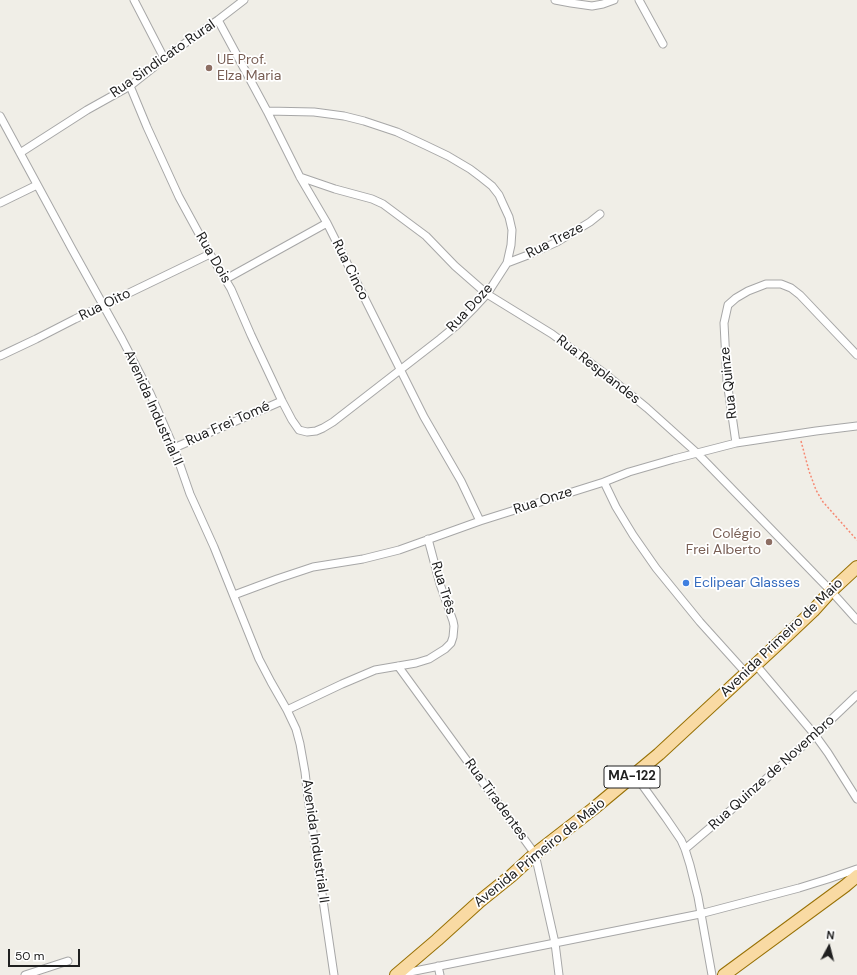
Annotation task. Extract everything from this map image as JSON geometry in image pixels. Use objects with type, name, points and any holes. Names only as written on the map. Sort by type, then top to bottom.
[{"type":"main road","name":"Avenida Primeiro de Maio","points":[[396,975],[535,854],[635,775],[756,665],[813,611],[831,590],[857,567]]},
{"type":"main road","points":[[724,975],[857,876]]},
{"type":"street","points":[[134,0],[164,58]]},
{"type":"street","name":"Rua Sindicato Rural","points":[[20,153],[87,110],[130,86],[164,58],[244,0]]},
{"type":"street","points":[[555,0],[571,4],[592,6],[614,0]]},
{"type":"street","points":[[639,0],[663,44]]},
{"type":"street","name":"Rua Cinco","points":[[218,20],[267,111],[300,177],[327,223],[424,417],[461,481],[480,522]]},
{"type":"street","name":"Rua Dois","points":[[130,86],[179,197],[210,254],[226,279],[282,401],[299,430]]},
{"type":"street","name":"Rua Doze","points":[[267,111],[314,112],[344,116],[397,132],[448,156],[470,169],[492,186],[499,195],[509,217],[512,230],[511,245],[507,263],[487,294],[457,325],[333,422],[316,431],[307,432],[299,430]]},
{"type":"street","name":"Avenida Industrial II","points":[[0,116],[136,365],[174,448],[190,494],[214,547],[259,659],[296,729],[305,772],[334,975]]},
{"type":"street","name":"Rua Resplandes","points":[[300,177],[335,189],[372,199],[383,204],[426,236],[455,266],[487,294],[552,334],[648,408],[697,453],[831,590],[857,620]]},
{"type":"street","points":[[0,203],[37,185]]},
{"type":"street","name":"Rua Treze","points":[[507,263],[528,256],[557,242],[590,222],[600,214]]},
{"type":"street","points":[[226,279],[327,223]]},
{"type":"street","name":"Rua Oito","points":[[0,356],[210,254]]},
{"type":"street","name":"Rua Quinze","points":[[736,443],[727,381],[724,323],[728,305],[736,298],[748,291],[766,284],[781,284],[791,288],[800,295],[857,354]]},
{"type":"street","name":"Rua Frei Tomé","points":[[174,448],[282,401]]},
{"type":"street","name":"Rua Onze","points":[[234,595],[313,567],[363,559],[399,550],[428,539],[674,458],[736,443],[857,426]]},
{"type":"street","points":[[604,482],[619,513],[656,568],[695,616],[746,673]]},
{"type":"street","name":"Rua Três","points":[[398,666],[429,659],[445,649],[451,643],[453,636],[453,621],[440,584],[428,539]]},
{"type":"street","points":[[756,665],[815,735],[857,799]]},
{"type":"street","points":[[287,710],[375,670],[398,666]]},
{"type":"street","name":"Rua Tiradentes","points":[[398,666],[535,854],[555,944],[559,975]]},
{"type":"street","name":"Rua Quinze de Novembro","points":[[685,849],[815,735],[857,695]]},
{"type":"street","points":[[635,775],[681,840],[685,849],[698,897],[712,975]]},
{"type":"street","points":[[396,975],[700,914],[828,879],[857,869]]},
{"type":"street","points":[[25,975],[68,960]]},
{"type":"street","points":[[438,966],[440,975]]},
{"type":"path","points":[[800,434],[807,464],[816,490],[823,502],[857,540]]},
{"type":"place","name":"UE Prof. Elza Maria","points":[[209,68]]},
{"type":"place","name":"Colégio Frei Alberto","points":[[769,542]]},
{"type":"place","name":"Eclipear Glasses","points":[[686,583]]}]
